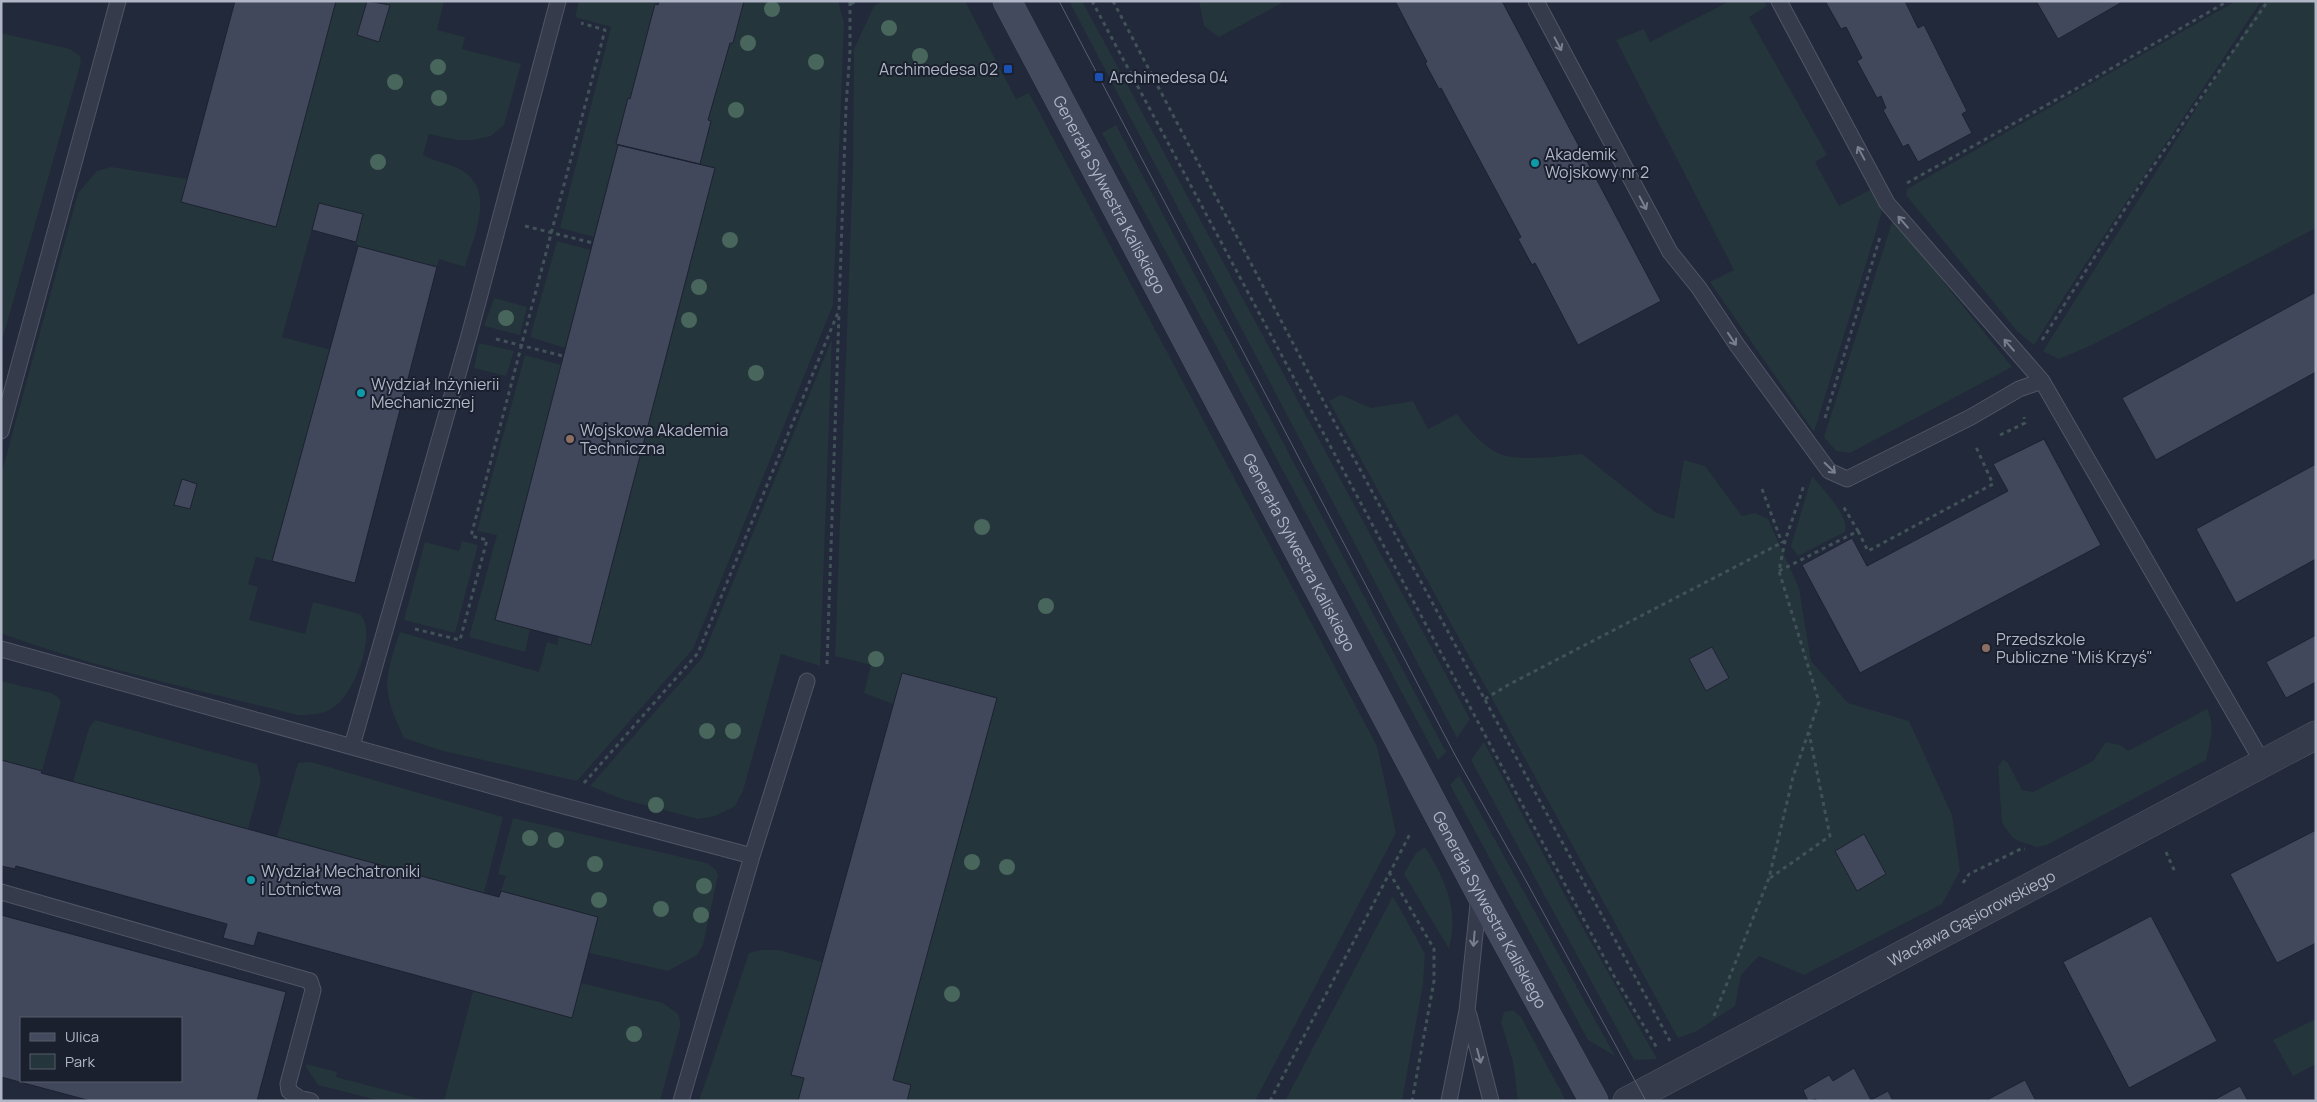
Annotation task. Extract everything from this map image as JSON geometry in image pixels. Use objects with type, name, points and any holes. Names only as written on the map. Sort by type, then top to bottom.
[{"type":"street","name":"Generała Sylwestra Kaliskiego","points":[[1007,1],[1479,891],[1594,1101]]},
{"type":"street","name":"Wacława Gąsiorowskiego","points":[[1627,1101],[2316,735]]},
{"type":"lane","points":[[1,431],[118,1]]},
{"type":"lane","points":[[352,746],[470,332],[558,1]]},
{"type":"lane","points":[[1536,1],[1670,252],[1698,288],[1737,346],[1816,450],[1829,471],[1847,479],[1970,417],[2019,389],[2042,381]]},
{"type":"lane","points":[[1779,1],[1887,202],[2042,381],[2262,763]]},
{"type":"lane","points":[[1,649],[564,806],[752,856]]},
{"type":"lane","points":[[681,1101],[752,856],[807,681]]},
{"type":"lane","points":[[1449,1101],[1468,1011],[1479,891]]},
{"type":"lane","points":[[1,892],[310,981],[312,990],[288,1084],[289,1091],[299,1098],[311,1101]]},
{"type":"lane","points":[[1468,1011],[1491,1101]]},
{"type":"path","points":[[807,681],[824,672],[828,658],[850,3],[856,1]]},
{"type":"path","points":[[1092,1],[1614,976],[1680,1073]]},
{"type":"path","points":[[1113,1],[1337,427],[1485,700],[1680,1073]]},
{"type":"path","points":[[1904,185],[2080,87],[2228,1]]},
{"type":"path","points":[[2027,365],[2140,185],[2268,1]]},
{"type":"path","points":[[386,622],[460,640],[487,540],[471,536],[605,30],[579,22]]},
{"type":"path","points":[[1816,450],[1884,222],[1887,202]]},
{"type":"path","points":[[500,219],[592,243]]},
{"type":"path","points":[[564,806],[698,653],[839,310]]},
{"type":"path","points":[[470,332],[563,356]]},
{"type":"path","points":[[1992,439],[2025,423],[2019,389]]},
{"type":"path","points":[[1839,499],[1868,551],[1993,484],[1976,447],[1984,443]]},
{"type":"path","points":[[1711,1023],[1769,878],[1793,777],[1819,702],[1779,571],[1783,542],[1804,484]]},
{"type":"path","points":[[1762,490],[1783,542]]},
{"type":"path","points":[[1779,571],[1858,531]]},
{"type":"path","points":[[1485,700],[1517,680],[1783,542]]},
{"type":"path","points":[[1769,878],[1830,836],[1809,733]]},
{"type":"path","points":[[1270,1101],[1410,833]]},
{"type":"path","points":[[1389,872],[1434,949],[1434,981],[1412,1101]]},
{"type":"green space","points":[[336,1],[444,1],[437,30],[465,37],[462,49],[521,64],[504,125],[491,136],[474,140],[457,140],[429,134],[423,155],[463,171],[473,180],[478,191],[480,203],[477,229],[465,267],[439,259],[437,267],[358,246],[356,242],[363,214],[319,203],[282,337],[331,350],[272,561],[256,557],[248,584],[258,587],[249,620],[305,634],[313,602],[360,614],[365,623],[366,635],[365,648],[356,677],[342,700],[330,710],[316,714],[297,715],[75,658],[1,633],[1,475],[78,193],[97,171],[111,167],[187,179],[181,202],[276,227]]},
{"type":"green space","points":[[579,1],[659,1],[630,99],[628,99],[594,237],[560,228],[611,27],[575,17]]},
{"type":"green space","points":[[744,1],[838,1],[844,23],[833,305],[693,649],[577,781],[443,751],[404,738],[392,709],[387,686],[390,662],[400,632],[539,672],[547,642],[557,645],[559,636],[591,645],[715,168],[700,164],[711,122],[708,120],[730,43],[733,43]]},
{"type":"green space","points":[[883,1],[965,1],[1016,99],[1029,93],[1377,746],[1396,833],[1255,1101],[907,1101],[893,1080],[997,698],[902,673],[893,704],[864,693],[871,665],[835,656],[853,166],[854,49],[874,6]]},
{"type":"green space","points":[[1069,1],[1082,1],[1470,719],[1457,738]]},
{"type":"green space","points":[[1199,1],[1281,1],[1282,3],[1219,37],[1204,26]]},
{"type":"green space","points":[[1730,1],[1764,1],[1767,6],[1749,17],[1827,155],[1815,162],[1839,206],[1872,189],[1882,212],[1814,432],[1710,282],[1734,270],[1616,40],[1644,29],[1650,42]]},
{"type":"green space","points":[[2236,1],[2261,1],[2089,258],[2034,345],[2017,331],[1906,195],[1907,189]]},
{"type":"green space","points":[[2264,1],[2316,1],[2316,228],[2092,345],[2059,359],[2043,351]]},
{"type":"green space","points":[[1,33],[70,49],[80,56],[81,62],[1,344]]},
{"type":"green space","points":[[1116,125],[1446,752],[1438,760],[1102,133]]},
{"type":"green space","points":[[1893,219],[2012,367],[1850,453],[1836,451],[1824,437]]},
{"type":"green space","points":[[557,241],[591,250],[565,348],[530,337]]},
{"type":"green space","points":[[494,298],[527,307],[520,335],[484,326]]},
{"type":"green space","points":[[832,339],[820,666],[781,654],[743,791],[735,806],[715,816],[698,819],[622,799],[590,786],[702,658]]},
{"type":"green space","points":[[479,343],[514,351],[506,376],[474,368]]},
{"type":"green space","points":[[525,355],[561,365],[495,619],[530,629],[525,652],[469,637],[497,535],[477,531]]},
{"type":"green space","points":[[1341,395],[1371,408],[1413,401],[1428,429],[1457,414],[1470,430],[1490,449],[1504,455],[1538,458],[1582,454],[1655,512],[1674,519],[1684,460],[1705,466],[1742,516],[1755,513],[1768,519],[1799,588],[1811,661],[1848,703],[1909,721],[1952,815],[1960,871],[1942,904],[1804,975],[1759,956],[1741,975],[1735,1006],[1697,1031],[1678,1038],[1329,401]]},
{"type":"green space","points":[[1812,476],[1839,510],[1845,525],[1845,532],[1798,556],[1791,546]]},
{"type":"green space","points":[[462,541],[478,545],[455,633],[404,620],[425,542],[459,551]]},
{"type":"green space","points":[[1,681],[51,693],[58,697],[61,702],[42,771],[1,760]]},
{"type":"green space","points":[[2207,709],[2212,728],[2206,760],[2047,845],[2037,847],[2018,841],[2012,837],[2002,823],[1998,767],[2003,759],[2008,763],[2022,790],[2033,792],[2093,761],[2106,742],[2120,745],[2128,751]]},
{"type":"green space","points":[[95,720],[257,764],[261,781],[248,829],[73,782],[89,728]]},
{"type":"green space","points":[[1484,742],[1569,903],[1657,1059],[1634,1060],[1471,760]]},
{"type":"green space","points":[[311,762],[503,817],[484,893],[277,837],[298,763]]},
{"type":"green space","points":[[1459,775],[1615,1056],[1588,1040],[1450,785]]},
{"type":"green space","points":[[513,818],[707,863],[716,870],[718,875],[703,945],[697,955],[668,971],[589,953],[598,917],[501,891],[506,876],[498,874]]},
{"type":"green space","points":[[1425,847],[1439,872],[1449,896],[1452,935],[1449,949],[1404,874],[1416,853]]},
{"type":"green space","points":[[1393,896],[1425,954],[1423,984],[1402,1101],[1285,1101]]},
{"type":"green space","points":[[761,950],[779,950],[822,962],[792,1075],[804,1078],[798,1101],[699,1101],[749,953]]},
{"type":"green space","points":[[581,983],[663,1003],[678,1014],[681,1024],[660,1101],[444,1101],[473,991],[571,1018]]},
{"type":"green space","points":[[1513,1010],[1521,1017],[1566,1101],[1518,1101],[1513,1062],[1501,1022],[1504,1012]]},
{"type":"green space","points":[[2316,1019],[2316,1064],[2293,1076],[2273,1040]]},
{"type":"green space","points":[[306,1064],[337,1072],[336,1077],[428,1101],[381,1101],[318,1085]]},
{"type":"building","points":[[235,1],[336,1],[276,227],[181,202]]},
{"type":"building","points":[[367,1],[390,5],[379,42],[357,35]]},
{"type":"building","points":[[659,1],[744,1],[733,43],[730,43],[708,120],[711,121],[700,164],[616,144],[655,4],[658,5]]},
{"type":"building","name":"Akademik Wojskowy nr 2","points":[[1395,1],[1502,1],[1661,301],[1578,345],[1535,263],[1532,265],[1518,239],[1521,237],[1441,88],[1439,89],[1425,63],[1427,62]]},
{"type":"building","points":[[1825,1],[1905,1],[1918,28],[1924,25],[1967,111],[1962,114],[1972,133],[1918,162],[1908,144],[1903,147],[1883,110],[1886,108],[1881,96],[1877,98],[1857,61],[1862,58],[1846,27],[1841,29]]},
{"type":"building","points":[[2036,1],[2124,1],[2058,39]]},
{"type":"building","points":[[618,145],[715,168],[591,645],[495,620]]},
{"type":"building","points":[[319,203],[363,214],[356,242],[312,230]]},
{"type":"building","name":"Wydział Inżynierii Mechanicznej","points":[[358,246],[437,267],[355,583],[272,561]]},
{"type":"building","points":[[2316,292],[2316,372],[2156,460],[2122,398]]},
{"type":"building","points":[[2044,439],[2101,545],[1860,673],[1802,565],[1852,538],[1867,566],[2008,491],[1993,464]]},
{"type":"building","points":[[2316,464],[2316,559],[2236,603],[2196,529]]},
{"type":"building","points":[[182,479],[197,484],[190,509],[174,505]]},
{"type":"building","points":[[2316,635],[2316,682],[2286,698],[2266,662]]},
{"type":"building","points":[[1712,647],[1729,678],[1706,691],[1689,659]]},
{"type":"building","points":[[902,673],[997,698],[893,1080],[911,1085],[907,1101],[798,1101],[804,1078],[791,1075]]},
{"type":"building","name":"Wydział Mechatroniki i Lotnictwa","points":[[1,760],[42,771],[41,773],[499,897],[501,891],[598,917],[572,1018],[258,932],[254,946],[223,938],[227,924],[16,866],[15,869],[1,866]]},
{"type":"building","points":[[2316,830],[2316,943],[2277,963],[2230,874]]},
{"type":"building","points":[[1864,834],[1886,874],[1857,891],[1835,851]]},
{"type":"building","points":[[1,915],[286,992],[257,1101],[91,1101],[1,1077]]},
{"type":"building","points":[[2151,916],[2217,1041],[2129,1088],[2063,962]]},
{"type":"building","points":[[1854,1068],[1871,1100],[1888,1091],[1893,1101],[1817,1101],[1816,1099],[1808,1101],[1803,1090],[1829,1075],[1833,1081]]},
{"type":"building","points":[[2025,1080],[2036,1101],[1985,1101]]},
{"type":"building","points":[[2240,1086],[2248,1101],[2212,1101]]},
{"type":"tram line","points":[[1059,1],[1455,755],[1646,1101]]},
{"type":"place","name":"Archimedesa 02","points":[[1008,69]]},
{"type":"place","name":"Archimedesa 04","points":[[1099,77]]},
{"type":"place","name":"Akademik Wojskowy nr 2","points":[[1535,163]]},
{"type":"place","name":"Wydział Inżynierii Mechanicznej","points":[[361,393]]},
{"type":"place","name":"Wojskowa Akademia Techniczna","points":[[570,439]]},
{"type":"place","name":"Przedszkole Publiczne \"Miś Krzyś\"","points":[[1986,648]]},
{"type":"place","name":"Wydział Mechatroniki i Lotnictwa","points":[[251,880]]}]
